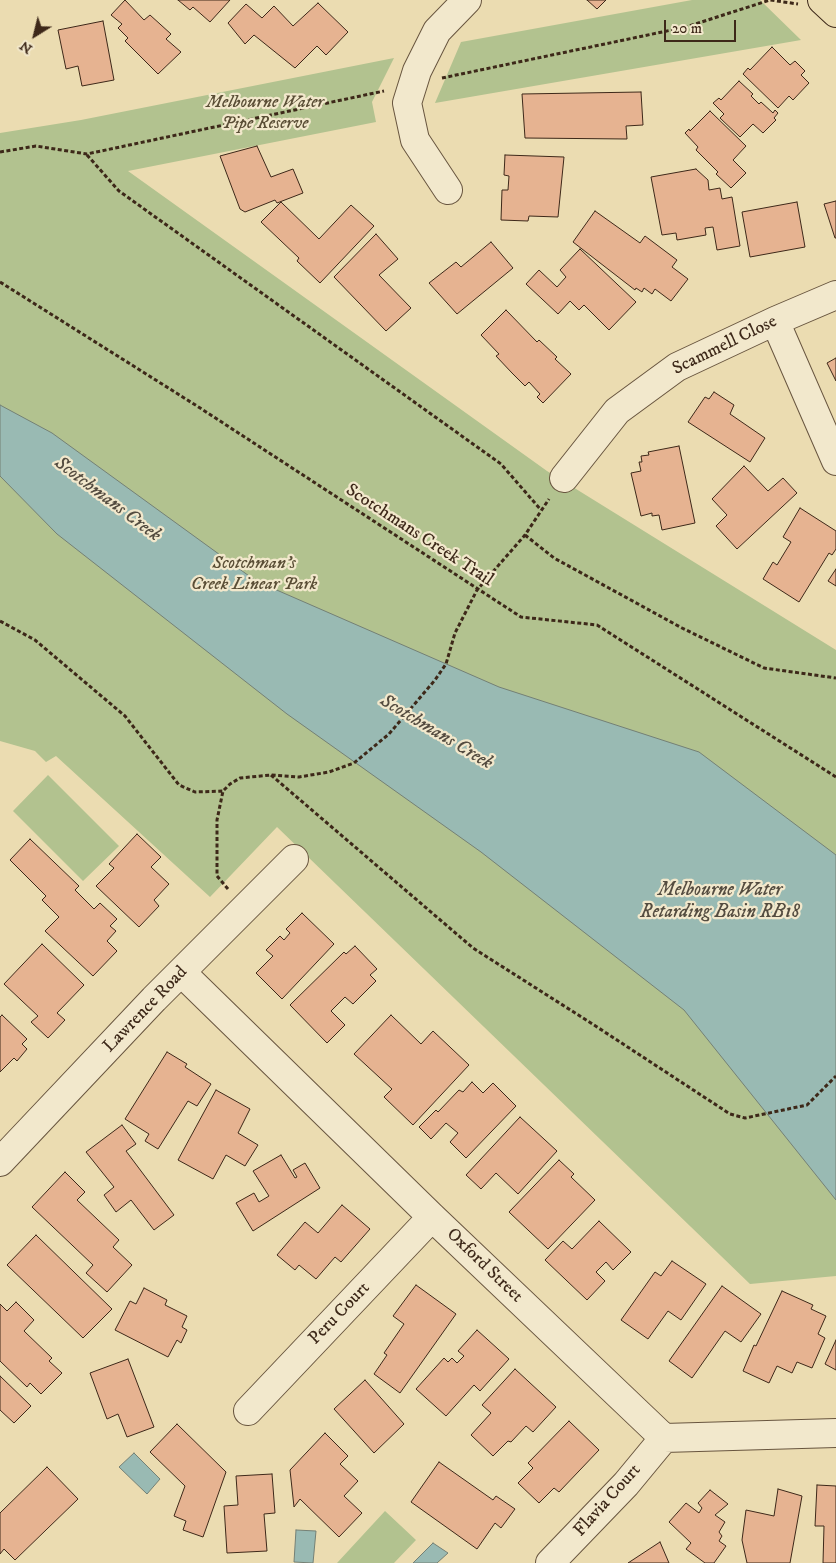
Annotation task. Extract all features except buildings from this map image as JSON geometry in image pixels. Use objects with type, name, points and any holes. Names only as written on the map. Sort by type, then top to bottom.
[{"type":"main road","points":[[822,0],[836,13]]},
{"type":"street","points":[[448,190],[415,140],[407,103],[417,71],[437,32],[467,0]]},
{"type":"street","name":"Scammell Close","points":[[564,478],[617,411],[677,367],[836,295]]},
{"type":"street","points":[[775,321],[836,461]]},
{"type":"street","name":"Lawrence Road","points":[[0,1162],[154,999],[294,859]]},
{"type":"street","name":"Oxford Street","points":[[182,973],[432,1217],[664,1438]]},
{"type":"street","name":"Peru Court","points":[[248,1411],[432,1217]]},
{"type":"street","points":[[664,1438],[836,1433]]},
{"type":"street","name":"Flavia Court","points":[[550,1563],[626,1484],[664,1438]]},
{"type":"path","points":[[0,152],[36,146],[87,154],[686,27],[770,0]]},
{"type":"path","points":[[87,154],[119,191],[501,464],[541,510]]},
{"type":"path","name":"Scotchmans Creek Trail","points":[[0,282],[197,406],[521,617],[597,625],[836,777]]},
{"type":"path","points":[[245,908],[217,876],[217,820],[223,791],[240,778],[271,775],[299,777],[329,772],[354,763],[389,734],[435,680],[446,664],[455,633],[477,590],[525,535],[564,478]]},
{"type":"path","points":[[525,535],[554,558],[682,628],[764,668],[836,678]]},
{"type":"path","points":[[0,621],[35,640],[125,716],[179,785],[195,792],[223,791]]},
{"type":"path","points":[[271,775],[473,948],[730,1114],[745,1118],[807,1105],[836,1076]]},
{"type":"green space","points":[[692,0],[760,0],[801,40],[435,103],[461,42]]},
{"type":"green space","name":"Scotchman's Creek Linear Park","points":[[394,58],[372,102],[376,122],[128,171],[547,471],[836,650],[836,1276],[750,1284],[277,827],[210,897],[56,756],[46,762],[35,751],[0,741],[0,133],[81,120]]},
{"type":"green space","points":[[48,775],[119,846],[83,881],[13,811]]},
{"type":"green space","points":[[385,1511],[416,1540],[394,1563],[337,1563]]},
{"type":"water","name":"Melbourne Water Retarding Basin RB18","points":[[0,405],[52,433],[256,581],[499,687],[699,752],[836,855],[836,1200],[684,1010],[481,852],[287,714],[57,534],[0,476]]},
{"type":"water","points":[[134,1453],[160,1479],[147,1494],[119,1467]]},
{"type":"water","points":[[296,1530],[316,1531],[313,1563],[294,1562]]},
{"type":"water","points":[[433,1543],[448,1553],[437,1563],[413,1563]]},
{"type":"park label","name":"Melbourne Water Pipe Reserve","points":[[265,113]]},
{"type":"water label","name":"Scotchmans Creek","points":[[107,500]]},
{"type":"water label","name":"Scotchmans Creek","points":[[436,733]]}]
